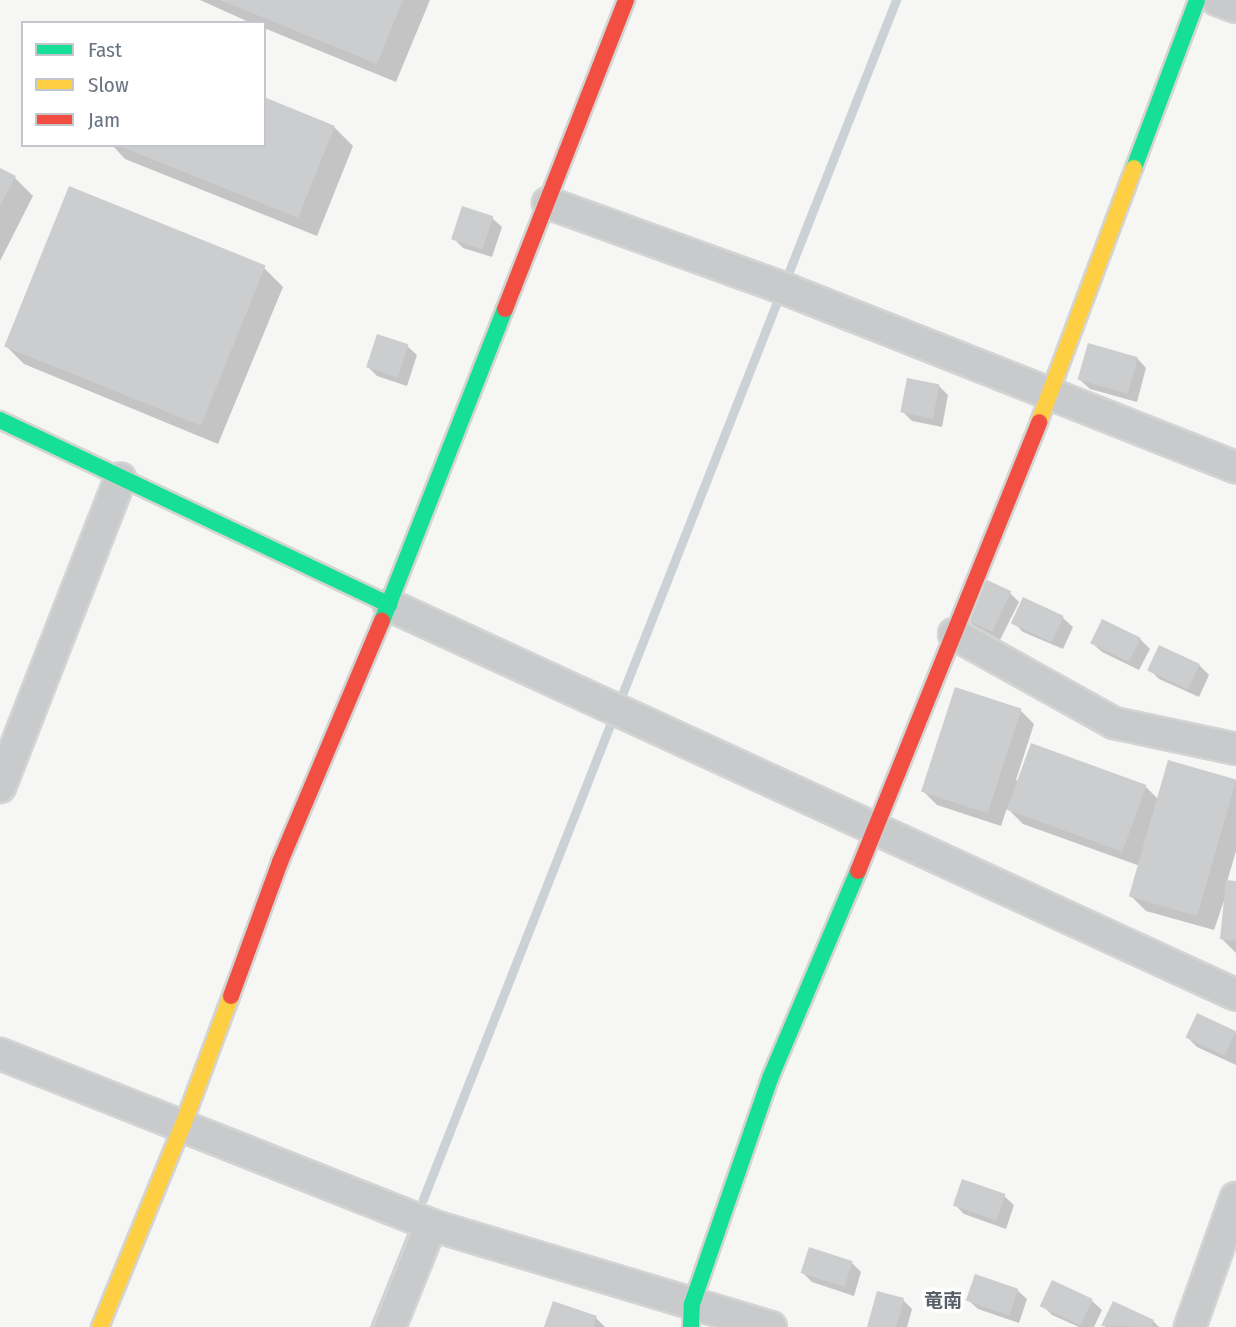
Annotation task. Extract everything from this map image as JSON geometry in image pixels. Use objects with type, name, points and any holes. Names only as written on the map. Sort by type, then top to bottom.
[{"type":"street","points":[[100,1327],[183,1125],[280,862],[388,605],[626,0]]},
{"type":"street","points":[[691,1316],[771,1076],[876,829],[1050,394],[1197,0]]},
{"type":"street","points":[[1217,0],[1236,7]]},
{"type":"street","points":[[548,203],[781,287],[1236,467]]},
{"type":"street","points":[[0,420],[388,605],[1236,995]]},
{"type":"street","points":[[0,788],[120,479]]},
{"type":"street","points":[[954,634],[1114,723],[1236,749]]},
{"type":"street","points":[[0,1054],[431,1225],[691,1316],[771,1327]]},
{"type":"street","points":[[1190,1327],[1236,1198]]},
{"type":"street","points":[[390,1327],[431,1225]]},
{"type":"building","points":[[220,0],[403,0],[377,64]]},
{"type":"building","points":[[266,98],[335,126],[298,218],[122,147],[266,147]]},
{"type":"building","points":[[0,168],[16,176],[0,206]]},
{"type":"building","points":[[69,186],[266,265],[201,426],[4,346]]},
{"type":"building","points":[[462,206],[493,216],[483,249],[451,239]]},
{"type":"building","points":[[377,334],[408,344],[398,377],[366,367]]},
{"type":"building","points":[[1088,343],[1138,357],[1128,394],[1078,380]]},
{"type":"building","points":[[907,378],[939,384],[933,419],[900,412]]},
{"type":"building","points":[[985,579],[1011,591],[992,632],[966,620]]},
{"type":"building","points":[[1023,597],[1064,616],[1052,642],[1011,623]]},
{"type":"building","points":[[1102,619],[1141,638],[1129,662],[1090,643]]},
{"type":"building","points":[[1159,645],[1200,664],[1188,689],[1147,670]]},
{"type":"building","points":[[955,687],[1022,709],[988,813],[921,792]]},
{"type":"building","points":[[1031,743],[1147,785],[1122,852],[1007,810]]},
{"type":"building","points":[[1168,760],[1236,779],[1197,916],[1129,896]]},
{"type":"building","points":[[1226,880],[1236,881],[1236,941],[1220,939]]},
{"type":"building","points":[[1197,1013],[1236,1031],[1225,1056],[1186,1037]]},
{"type":"building","points":[[962,1179],[1005,1194],[996,1220],[953,1205]]},
{"type":"building","points":[[809,1247],[853,1261],[844,1287],[801,1273]]},
{"type":"building","points":[[975,1274],[1018,1289],[1009,1315],[966,1300]]},
{"type":"building","points":[[1052,1280],[1093,1299],[1081,1325],[1040,1306]]},
{"type":"building","points":[[877,1291],[904,1298],[896,1327],[867,1327]]},
{"type":"building","points":[[553,1301],[597,1316],[593,1327],[544,1327]]},
{"type":"building","points":[[1113,1301],[1154,1320],[1151,1327],[1101,1326]]},
{"type":"waterway","points":[[423,1199],[896,0]]},
{"type":"waterway","points":[[374,1327],[412,1232]]},
{"type":"traffic: fast","points":[[1134,168],[1197,0]]},
{"type":"traffic: fast","points":[[382,621],[505,309]]},
{"type":"traffic: fast","points":[[0,420],[389,605]]},
{"type":"traffic: fast","points":[[691,1327],[692,1304],[771,1076],[858,871]]},
{"type":"traffic: slow","points":[[1039,422],[1134,168]]},
{"type":"traffic: slow","points":[[100,1327],[183,1125],[231,996]]},
{"type":"traffic: jam","points":[[505,309],[626,0]]},
{"type":"traffic: jam","points":[[858,871],[1039,422]]},
{"type":"traffic: jam","points":[[231,996],[280,862],[382,621]]},
{"type":"district","name":"竜南","points":[[943,1301]]}]
